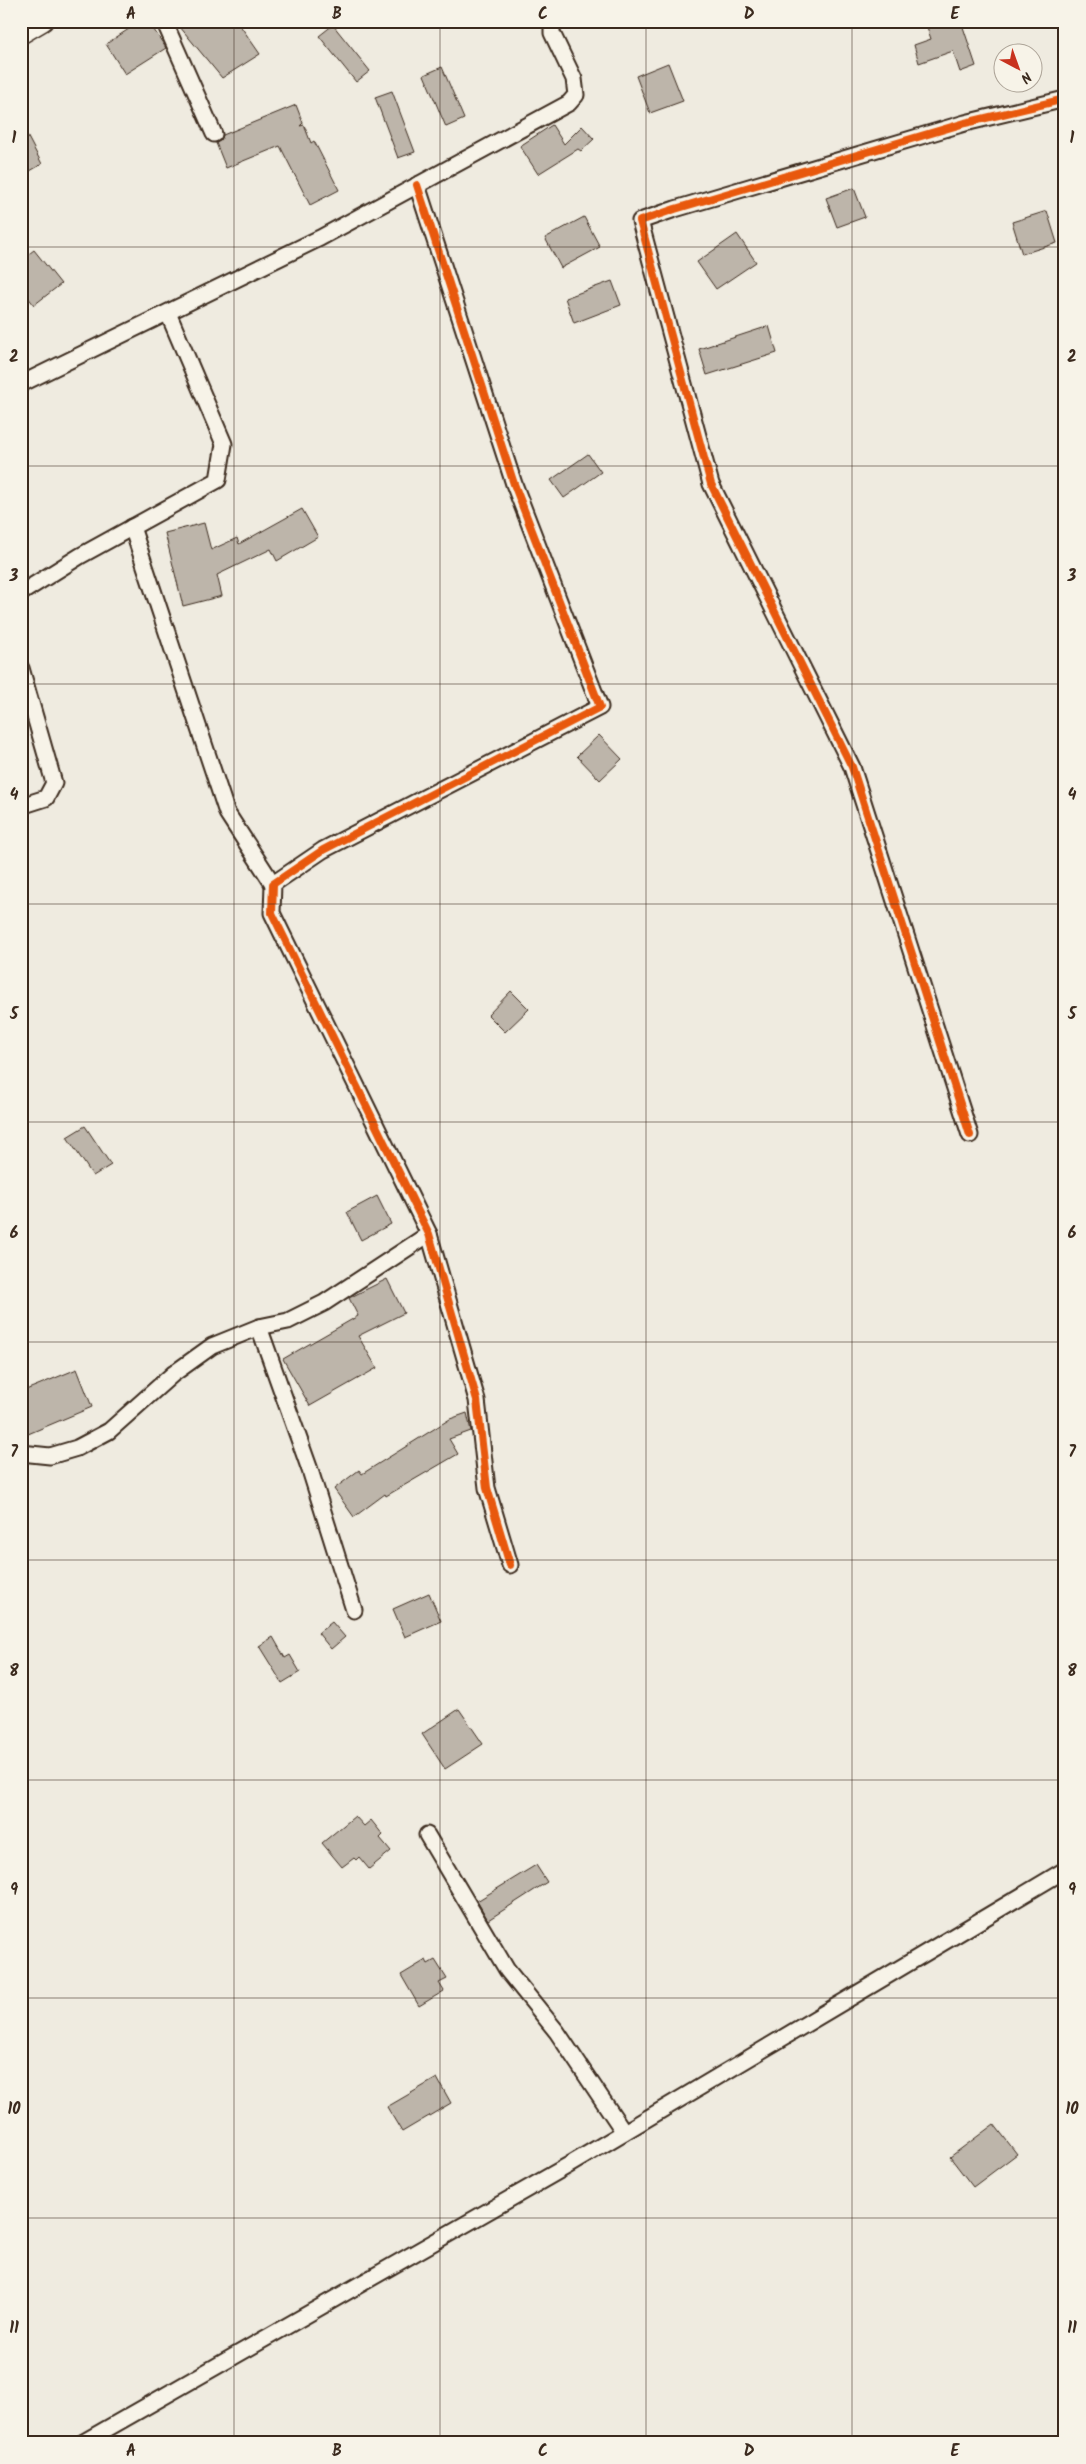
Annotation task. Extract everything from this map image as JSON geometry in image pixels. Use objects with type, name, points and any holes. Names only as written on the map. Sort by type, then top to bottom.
[{"type":"street","points":[[21,34],[43,21]]},
{"type":"street","points":[[164,21],[214,134]]},
{"type":"street","points":[[21,384],[320,238],[569,103],[576,96],[574,80],[552,33],[552,21]]},
{"type":"street","points":[[970,1135],[852,766],[711,484],[640,221],[684,206],[965,123],[1065,98]]},
{"type":"street","points":[[273,884],[323,850],[600,707],[514,484],[417,185]]},
{"type":"street","points":[[21,593],[80,556],[218,480],[224,444],[168,313]]},
{"type":"street","points":[[132,527],[227,813],[273,884],[272,914],[429,1234],[477,1400],[487,1488],[510,1565]]},
{"type":"street","points":[[21,668],[54,783],[46,798],[21,806]]},
{"type":"street","points":[[21,1454],[50,1456],[76,1448],[109,1431],[173,1374],[212,1346],[259,1327],[288,1321],[324,1302],[429,1234]]},
{"type":"street","points":[[259,1327],[310,1470],[354,1610]]},
{"type":"street","points":[[427,1835],[507,1970],[557,2032],[624,2132]]},
{"type":"street","points":[[82,2443],[624,2132],[1065,1870]]},
{"type":"building","points":[[141,21],[148,21],[166,48],[125,74],[106,44]]},
{"type":"building","points":[[175,21],[237,21],[260,54],[222,78]]},
{"type":"building","points":[[925,21],[961,21],[976,66],[960,72],[953,51],[919,63],[914,45],[931,39]]},
{"type":"building","points":[[333,25],[370,71],[356,82],[319,36]]},
{"type":"building","points":[[668,63],[683,101],[650,113],[636,76]]},
{"type":"building","points":[[442,67],[464,119],[446,127],[424,75]]},
{"type":"building","points":[[392,91],[415,152],[398,158],[375,97]]},
{"type":"building","points":[[296,105],[303,123],[300,126],[304,125],[311,143],[314,141],[339,190],[310,205],[280,146],[226,168],[216,143],[221,140],[223,135]]},
{"type":"building","points":[[21,124],[42,164],[30,171],[21,155]]},
{"type":"building","points":[[552,125],[564,144],[582,126],[594,139],[581,151],[578,149],[538,174],[520,146]]},
{"type":"building","points":[[854,188],[865,217],[837,227],[826,198]]},
{"type":"building","points":[[1047,211],[1057,243],[1022,254],[1012,222]]},
{"type":"building","points":[[584,217],[600,247],[561,268],[545,238]]},
{"type":"building","points":[[737,234],[756,262],[716,289],[697,262]]},
{"type":"building","points":[[34,250],[61,284],[34,305],[21,288],[21,260]]},
{"type":"building","points":[[612,281],[621,305],[574,323],[565,298]]},
{"type":"building","points":[[769,326],[777,353],[707,375],[699,349]]},
{"type":"building","points":[[588,454],[601,472],[564,498],[551,480]]},
{"type":"building","points":[[302,509],[318,537],[277,561],[271,549],[217,575],[222,596],[183,606],[165,533],[204,523],[211,550],[237,538],[239,544]]},
{"type":"building","points":[[599,735],[622,759],[600,780],[577,756]]},
{"type":"building","points":[[511,991],[529,1009],[505,1032],[488,1015]]},
{"type":"building","points":[[85,1126],[111,1165],[93,1176],[67,1137]]},
{"type":"building","points":[[377,1196],[391,1224],[361,1240],[347,1212]]},
{"type":"building","points":[[387,1279],[404,1313],[358,1336],[377,1368],[310,1406],[283,1359],[358,1316],[349,1298]]},
{"type":"building","points":[[77,1369],[92,1407],[21,1437],[21,1392]]},
{"type":"building","points":[[467,1413],[471,1431],[449,1439],[458,1454],[386,1496],[385,1494],[354,1517],[334,1489],[359,1470],[362,1474],[450,1419]]},
{"type":"building","points":[[429,1593],[441,1621],[405,1637],[393,1609]]},
{"type":"building","points":[[332,1622],[345,1637],[331,1649],[318,1633]]},
{"type":"building","points":[[273,1637],[285,1658],[290,1655],[300,1672],[282,1683],[259,1646]]},
{"type":"building","points":[[459,1709],[483,1744],[445,1769],[422,1734]]},
{"type":"building","points":[[355,1816],[364,1826],[371,1820],[383,1835],[380,1838],[391,1851],[369,1869],[359,1857],[356,1860],[354,1858],[342,1867],[322,1843]]},
{"type":"building","points":[[536,1865],[547,1882],[488,1920],[477,1901]]},
{"type":"building","points":[[426,1960],[428,1964],[435,1960],[447,1979],[439,1983],[444,1991],[419,2006],[401,1975]]},
{"type":"building","points":[[437,2078],[451,2103],[402,2132],[387,2107]]},
{"type":"building","points":[[994,2124],[1017,2154],[973,2187],[950,2157]]},
{"type":"cycle path","points":[[970,1135],[852,767],[711,484],[640,221],[965,123],[1065,99]]},
{"type":"cycle path","points":[[417,185],[514,484],[600,707],[323,850],[273,884],[272,913],[429,1234],[477,1400],[487,1488],[510,1565]]}]
